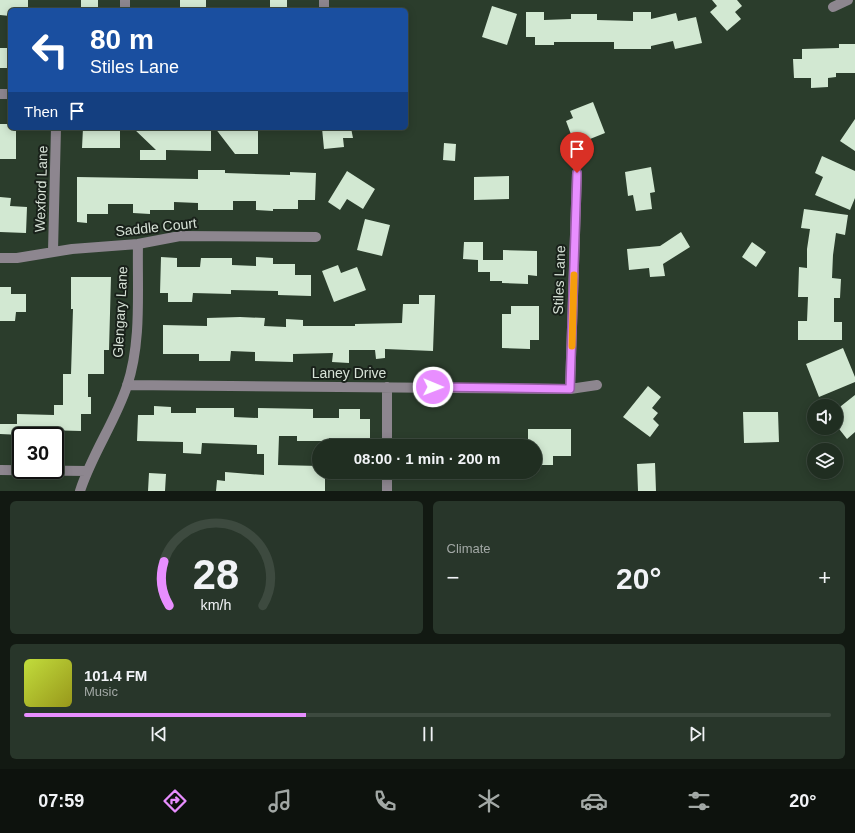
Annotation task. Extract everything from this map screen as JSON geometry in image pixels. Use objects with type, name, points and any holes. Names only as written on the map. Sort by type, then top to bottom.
[{"type":"street","points":[[833,7],[848,0]]},
{"type":"street","name":"Wexford Lane","points":[[53,251],[56,130]]},
{"type":"street","name":"Stiles Lane","points":[[570,389],[577,173]]},
{"type":"street","name":"Saddle Court","points":[[0,258],[17,258],[53,251],[138,244],[180,236],[316,237]]},
{"type":"street","name":"Glengary Lane","points":[[80,491],[87,471],[112,423],[127,385],[136,343],[138,244]]},
{"type":"street","name":"Laney Drive","points":[[127,385],[570,389],[597,385]]},
{"type":"street","points":[[388,387],[388,439]]},
{"type":"street","points":[[0,470],[87,471]]},
{"type":"street","points":[[388,479],[388,491]]},
{"type":"building","points":[[0,0],[28,0],[28,8],[8,8],[8,16],[0,15]]},
{"type":"building","points":[[81,0],[98,0],[98,8],[81,8]]},
{"type":"building","points":[[180,0],[206,0],[206,8],[180,8]]},
{"type":"building","points":[[270,0],[287,0],[287,8],[270,8]]},
{"type":"building","points":[[712,0],[737,0],[742,6],[735,12],[741,19],[727,31],[710,12],[717,6]]},
{"type":"building","points":[[492,6],[517,14],[507,45],[482,37]]},
{"type":"building","points":[[526,12],[544,12],[544,20],[571,19],[571,14],[597,14],[597,20],[633,21],[633,12],[651,12],[651,19],[676,13],[678,21],[696,17],[702,43],[675,49],[673,41],[651,46],[651,49],[614,49],[614,42],[554,42],[554,45],[535,45],[535,37],[526,37]]},
{"type":"building","points":[[839,44],[855,44],[855,73],[836,73],[836,77],[828,78],[828,87],[811,88],[811,78],[794,78],[793,59],[802,59],[802,49],[839,48]]},
{"type":"building","points":[[0,48],[8,48],[8,68],[0,68]]},
{"type":"building","points":[[593,102],[605,133],[575,145],[566,121],[573,118],[570,111]]},
{"type":"building","points":[[855,119],[855,151],[840,141]]},
{"type":"building","points":[[0,124],[8,124],[8,130],[16,130],[16,159],[0,159]]},
{"type":"building","points":[[83,130],[120,130],[120,148],[82,148]]},
{"type":"building","points":[[135,130],[211,130],[211,151],[166,150],[166,160],[140,160],[140,150],[156,150]]},
{"type":"building","points":[[217,130],[258,130],[258,154],[235,154]]},
{"type":"building","points":[[322,130],[351,130],[353,138],[343,138],[344,147],[324,149]]},
{"type":"building","points":[[444,143],[456,144],[455,161],[443,160]]},
{"type":"building","points":[[822,156],[855,171],[855,198],[850,210],[815,195],[823,177],[815,173]]},
{"type":"building","points":[[651,167],[655,192],[650,193],[652,209],[636,211],[633,195],[628,196],[625,172]]},
{"type":"building","points":[[198,170],[225,170],[225,173],[290,175],[290,172],[316,173],[315,200],[298,200],[298,209],[273,209],[273,211],[256,210],[256,201],[233,201],[233,210],[198,210],[198,203],[174,202],[174,210],[150,210],[150,214],[133,213],[133,204],[108,204],[108,214],[87,214],[87,223],[77,222],[77,177],[198,179]]},
{"type":"building","points":[[347,171],[375,189],[363,209],[347,199],[340,210],[328,202]]},
{"type":"building","points":[[509,176],[509,199],[474,200],[474,177]]},
{"type":"building","points":[[0,197],[11,198],[10,206],[27,207],[26,233],[0,232]]},
{"type":"building","points":[[804,209],[848,215],[845,235],[836,233],[833,255],[832,278],[841,279],[840,298],[834,298],[834,322],[842,322],[842,340],[798,340],[798,321],[807,321],[808,297],[798,297],[799,267],[807,268],[807,249],[810,229],[801,228]]},
{"type":"building","points":[[365,219],[390,225],[382,256],[357,250]]},
{"type":"building","points":[[681,232],[690,247],[663,264],[665,276],[650,277],[649,268],[629,270],[627,249],[660,246]]},
{"type":"building","points":[[464,242],[483,242],[483,260],[503,260],[503,250],[537,251],[537,276],[528,275],[528,284],[490,281],[490,272],[478,272],[478,260],[463,259]]},
{"type":"building","points":[[752,242],[766,252],[756,267],[742,257]]},
{"type":"building","points":[[161,257],[177,258],[177,267],[200,267],[201,258],[232,258],[232,265],[256,266],[256,257],[273,258],[273,264],[295,264],[295,275],[311,275],[311,296],[278,295],[278,291],[231,290],[231,294],[193,293],[192,302],[168,302],[168,293],[160,293]]},
{"type":"building","points":[[338,265],[341,273],[357,267],[366,290],[334,302],[322,271]]},
{"type":"building","points":[[71,277],[111,277],[109,350],[104,350],[104,374],[88,374],[88,397],[91,397],[91,414],[81,414],[81,431],[64,431],[64,427],[12,427],[12,435],[0,434],[0,424],[17,424],[17,414],[54,415],[54,405],[63,405],[63,374],[71,374],[73,309],[71,309]]},
{"type":"building","points":[[0,287],[11,287],[11,294],[26,294],[26,312],[16,312],[15,321],[0,321]]},
{"type":"building","points":[[419,295],[435,295],[433,351],[385,349],[385,358],[376,359],[375,350],[349,350],[349,363],[332,362],[333,353],[293,354],[293,362],[255,361],[255,352],[231,351],[230,361],[199,361],[199,354],[163,354],[163,325],[207,326],[207,318],[240,317],[265,318],[264,326],[286,327],[286,319],[303,320],[303,326],[355,326],[355,324],[402,323],[403,304],[419,304]]},
{"type":"building","points":[[511,306],[539,306],[539,340],[530,340],[530,349],[502,348],[502,314],[511,314]]},
{"type":"building","points":[[843,348],[855,377],[855,382],[819,397],[806,364]]},
{"type":"building","points":[[648,386],[661,397],[652,408],[658,413],[653,419],[659,425],[650,437],[623,417]]},
{"type":"building","points":[[855,395],[855,432],[847,439],[843,434],[843,404]]},
{"type":"building","points":[[154,406],[171,407],[171,413],[196,413],[196,408],[234,408],[234,417],[258,418],[258,408],[313,409],[313,418],[339,418],[339,409],[360,409],[360,419],[370,419],[370,439],[329,438],[312,439],[312,441],[297,441],[297,436],[279,436],[278,465],[312,466],[312,479],[325,479],[325,491],[216,491],[217,480],[225,481],[225,472],[264,475],[264,454],[257,454],[257,445],[202,443],[201,454],[183,453],[183,442],[137,441],[138,415],[154,415]]},
{"type":"building","points":[[743,412],[778,412],[779,442],[744,443]]},
{"type":"building","points":[[528,429],[571,429],[571,456],[553,456],[553,465],[542,465],[542,439],[528,439]]},
{"type":"building","points":[[655,463],[656,491],[638,491],[637,464]]},
{"type":"building","points":[[149,473],[166,474],[165,491],[148,491]]},
{"type":"slow traffic","points":[[572,346],[574,275]]},
{"type":"route","points":[[433,387],[570,389],[577,173]]}]
